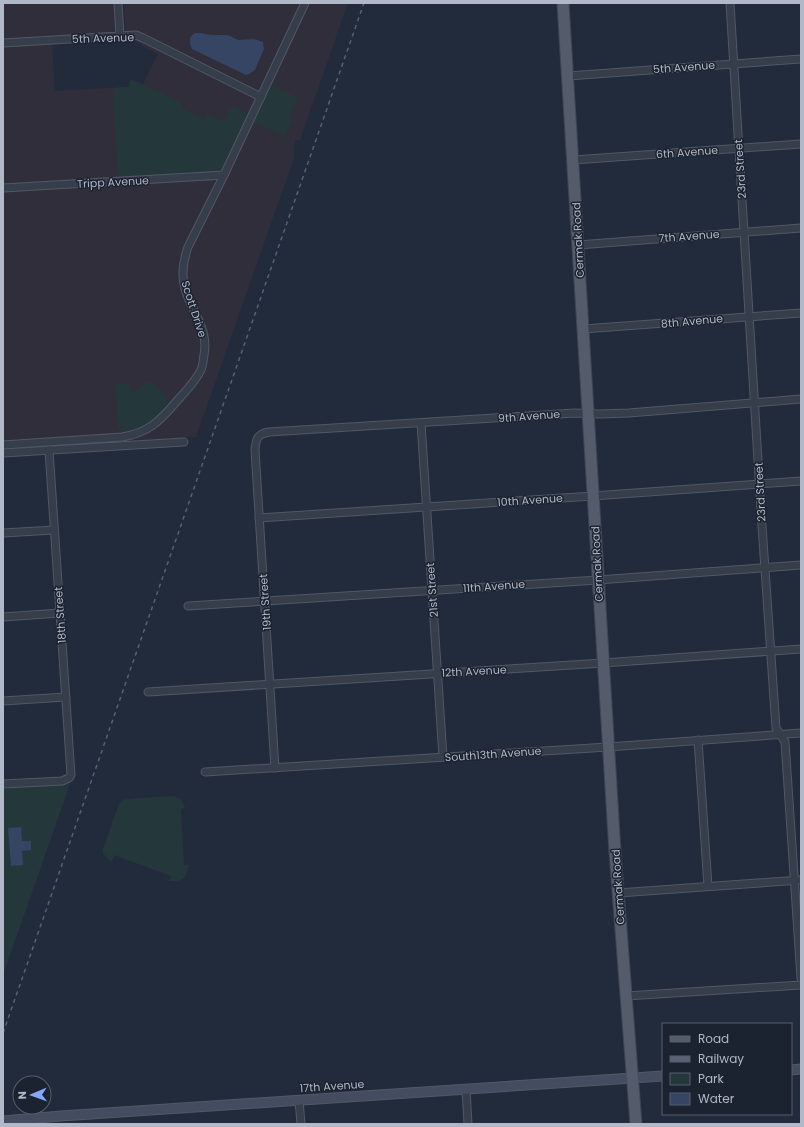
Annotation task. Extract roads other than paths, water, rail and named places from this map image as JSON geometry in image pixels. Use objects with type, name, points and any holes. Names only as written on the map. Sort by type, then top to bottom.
[{"type":"main road","name":"Cermak Road","points":[[563,3],[608,747],[636,1124]]},
{"type":"street","points":[[118,3],[120,35]]},
{"type":"street","name":"Scott Drive","points":[[3,445],[122,437],[141,432],[152,427],[165,415],[193,382],[203,363],[205,345],[203,328],[185,288],[183,262],[188,247],[262,96],[305,3]]},
{"type":"street","name":"23rd Street","points":[[730,3],[754,403],[776,728],[785,742],[798,880],[801,978]]},
{"type":"street","name":"5th Avenue","points":[[3,43],[136,35],[262,96]]},
{"type":"street","name":"5th Avenue","points":[[568,76],[801,59]]},
{"type":"street","name":"6th Avenue","points":[[573,160],[801,144]]},
{"type":"street","name":"Tripp Avenue","points":[[3,188],[224,175]]},
{"type":"street","name":"7th Avenue","points":[[578,245],[801,228]]},
{"type":"street","name":"8th Avenue","points":[[583,329],[801,313]]},
{"type":"street","name":"9th Avenue","points":[[258,436],[268,432],[575,414],[629,413],[801,399]]},
{"type":"street","name":"21st Street","points":[[421,423],[443,757]]},
{"type":"street","name":"19th Street","points":[[258,436],[255,450],[275,768]]},
{"type":"street","points":[[3,453],[184,442]]},
{"type":"street","name":"18th Street","points":[[3,784],[62,781],[69,778],[71,775],[49,450]]},
{"type":"street","name":"10th Avenue","points":[[259,518],[801,481]]},
{"type":"street","points":[[3,533],[54,530]]},
{"type":"street","name":"11th Avenue","points":[[188,606],[598,580],[801,565]]},
{"type":"street","points":[[3,617],[60,613]]},
{"type":"street","name":"12th Avenue","points":[[148,692],[801,649]]},
{"type":"street","points":[[3,701],[66,697]]},
{"type":"street","name":"South13th Avenue","points":[[205,772],[608,747],[801,733]]},
{"type":"street","points":[[698,740],[708,886]]},
{"type":"street","points":[[618,893],[798,880]]},
{"type":"street","points":[[626,996],[801,985]]},
{"type":"street","name":"17th Avenue","points":[[3,1121],[662,1076]]},
{"type":"street","points":[[466,1089],[468,1124]]},
{"type":"street","points":[[299,1100],[301,1124]]},
{"type":"water","points":[[195,33],[228,35],[238,40],[254,39],[263,42],[264,49],[255,70],[246,75],[192,49],[190,40],[191,36]]},
{"type":"water","points":[[21,827],[22,841],[31,841],[31,850],[22,851],[23,865],[11,866],[8,828]]},
{"type":"railway","points":[[3,1033],[364,3]]}]
